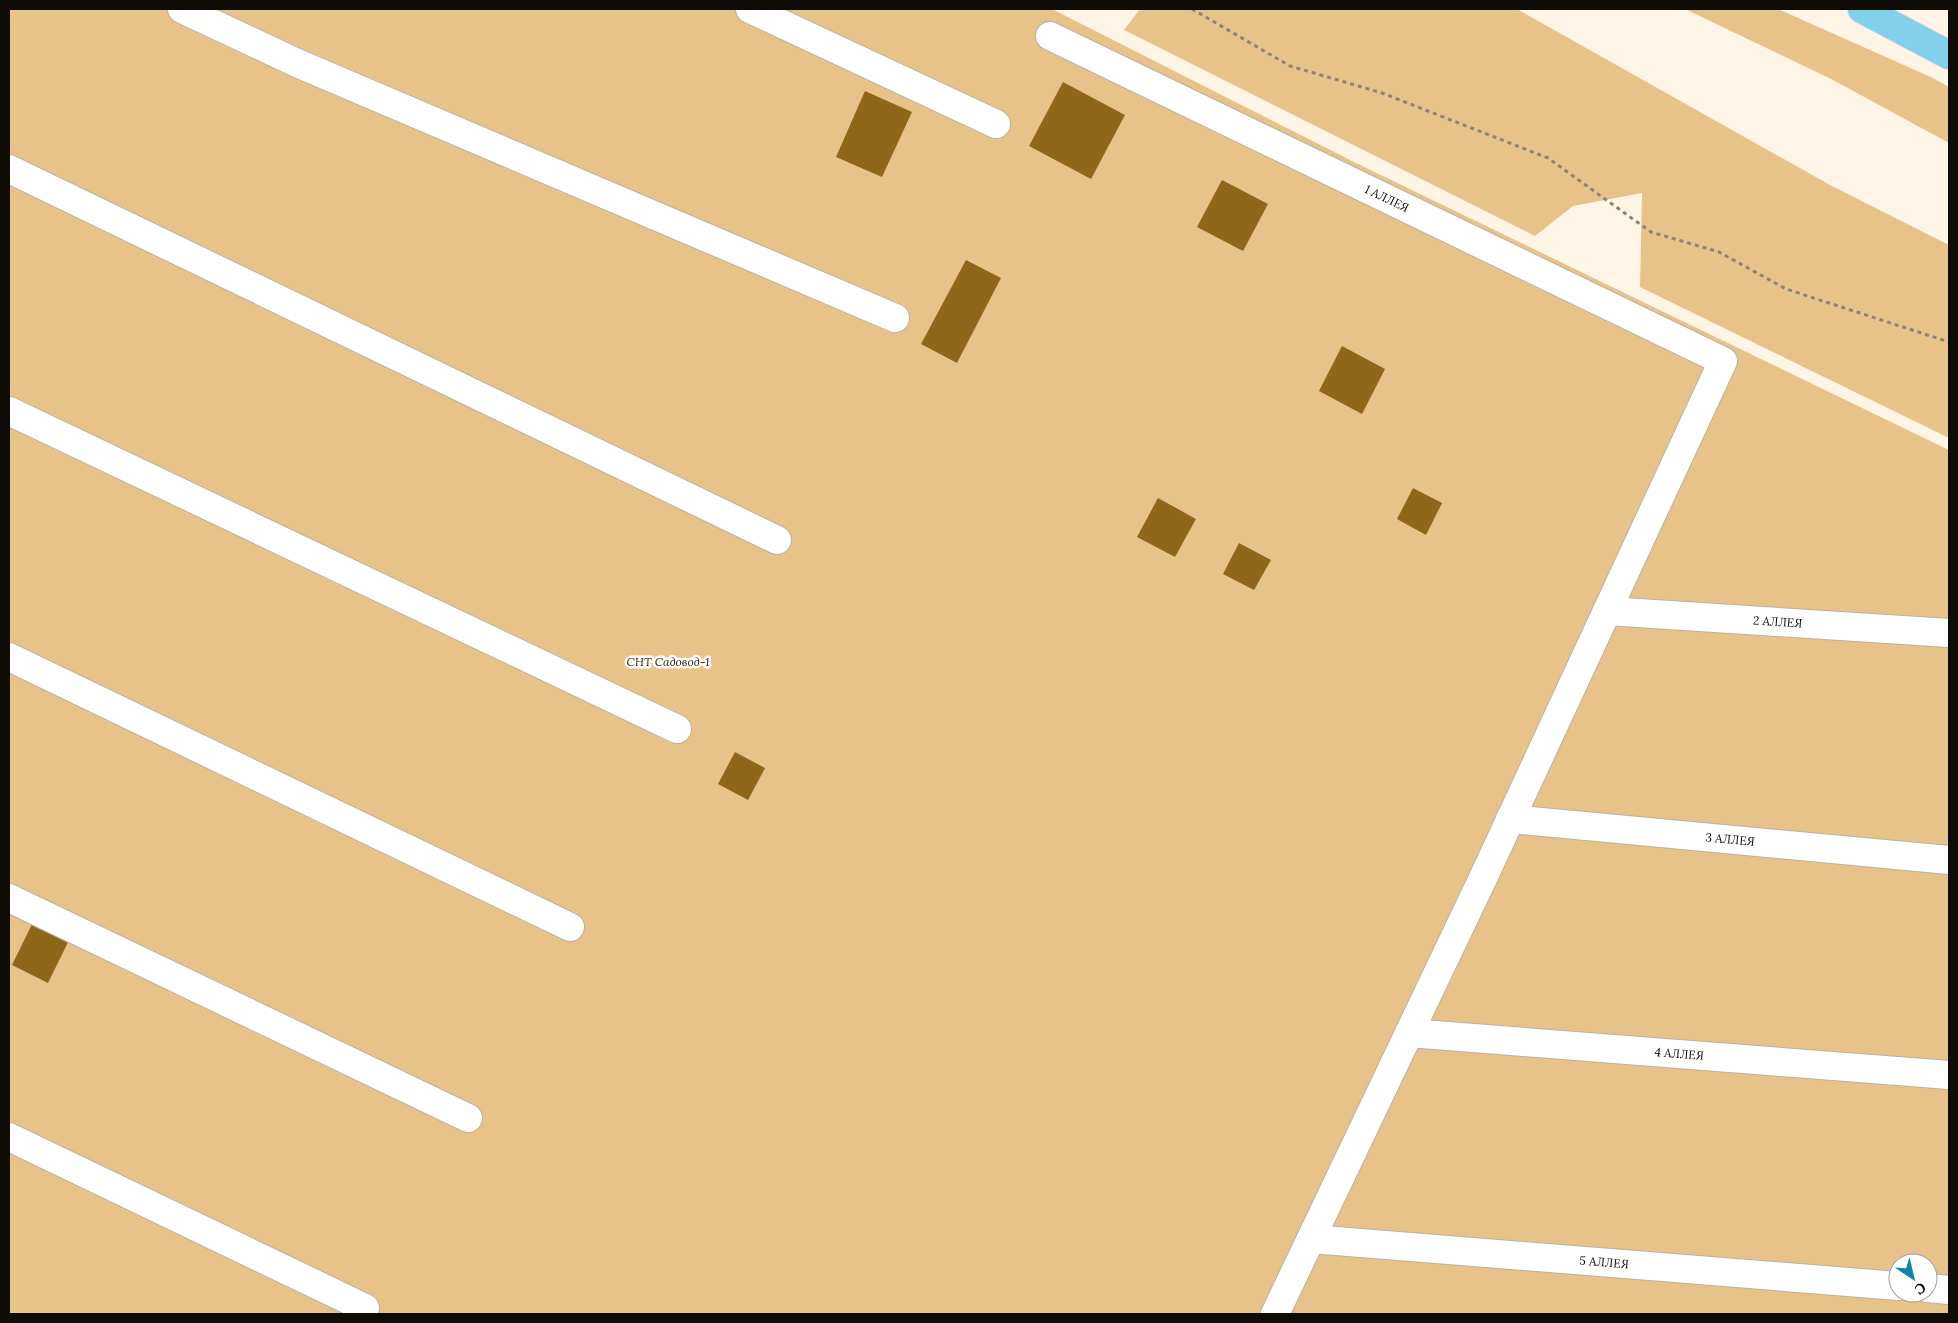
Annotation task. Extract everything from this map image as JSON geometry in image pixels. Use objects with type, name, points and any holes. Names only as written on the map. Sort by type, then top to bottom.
[{"type":"main road","points":[[1862,9],[1949,55]]},
{"type":"street","points":[[182,9],[297,63],[895,318]]},
{"type":"street","points":[[750,9],[996,124]]},
{"type":"street","name":"1 АЛЛЕЯ","points":[[1050,36],[1723,361],[1607,611]]},
{"type":"street","points":[[9,169],[777,540]]},
{"type":"street","points":[[9,411],[677,729]]},
{"type":"street","points":[[1275,1314],[1607,611]]},
{"type":"street","name":"2 АЛЛЕЯ","points":[[1607,611],[1949,633]]},
{"type":"street","points":[[9,657],[570,927]]},
{"type":"street","name":"3 АЛЛЕЯ","points":[[1510,819],[1949,860]]},
{"type":"street","points":[[9,898],[468,1118]]},
{"type":"street","name":"4 АЛЛЕЯ","points":[[1409,1033],[1949,1075]]},
{"type":"street","points":[[9,1137],[365,1308]]},
{"type":"street","name":"5 АЛЛЕЯ","points":[[1310,1239],[1888,1285]]},
{"type":"path","points":[[1192,9],[1290,66],[1382,93],[1548,158],[1651,232],[1719,252],[1786,288],[1949,342]]},
{"type":"green space","name":"СНТ Садовод-1","points":[[9,9],[1052,9],[1356,163],[1949,450],[1949,1314],[9,1314]]},
{"type":"green space","points":[[1140,9],[1517,9],[1830,185],[1949,245],[1949,438],[1640,287],[1642,193],[1573,206],[1535,236],[1124,30]]},
{"type":"green space","points":[[1685,9],[1778,9],[1933,78],[1949,87],[1949,143],[1833,80]]},
{"type":"building","points":[[1063,82],[1125,115],[1091,179],[1029,146]]},
{"type":"building","points":[[865,91],[912,112],[882,177],[836,157]]},
{"type":"building","points":[[1222,180],[1268,204],[1243,251],[1197,227]]},
{"type":"building","points":[[966,260],[1001,278],[957,363],[921,344]]},
{"type":"building","points":[[1342,346],[1385,369],[1362,414],[1319,391]]},
{"type":"building","points":[[1413,488],[1442,503],[1426,535],[1397,519]]},
{"type":"building","points":[[1158,498],[1196,519],[1175,557],[1137,537]]},
{"type":"building","points":[[1239,543],[1271,560],[1254,590],[1223,574]]},
{"type":"building","points":[[735,752],[765,768],[748,800],[718,784]]},
{"type":"building","points":[[36,916],[72,934],[48,983],[12,965]]}]
